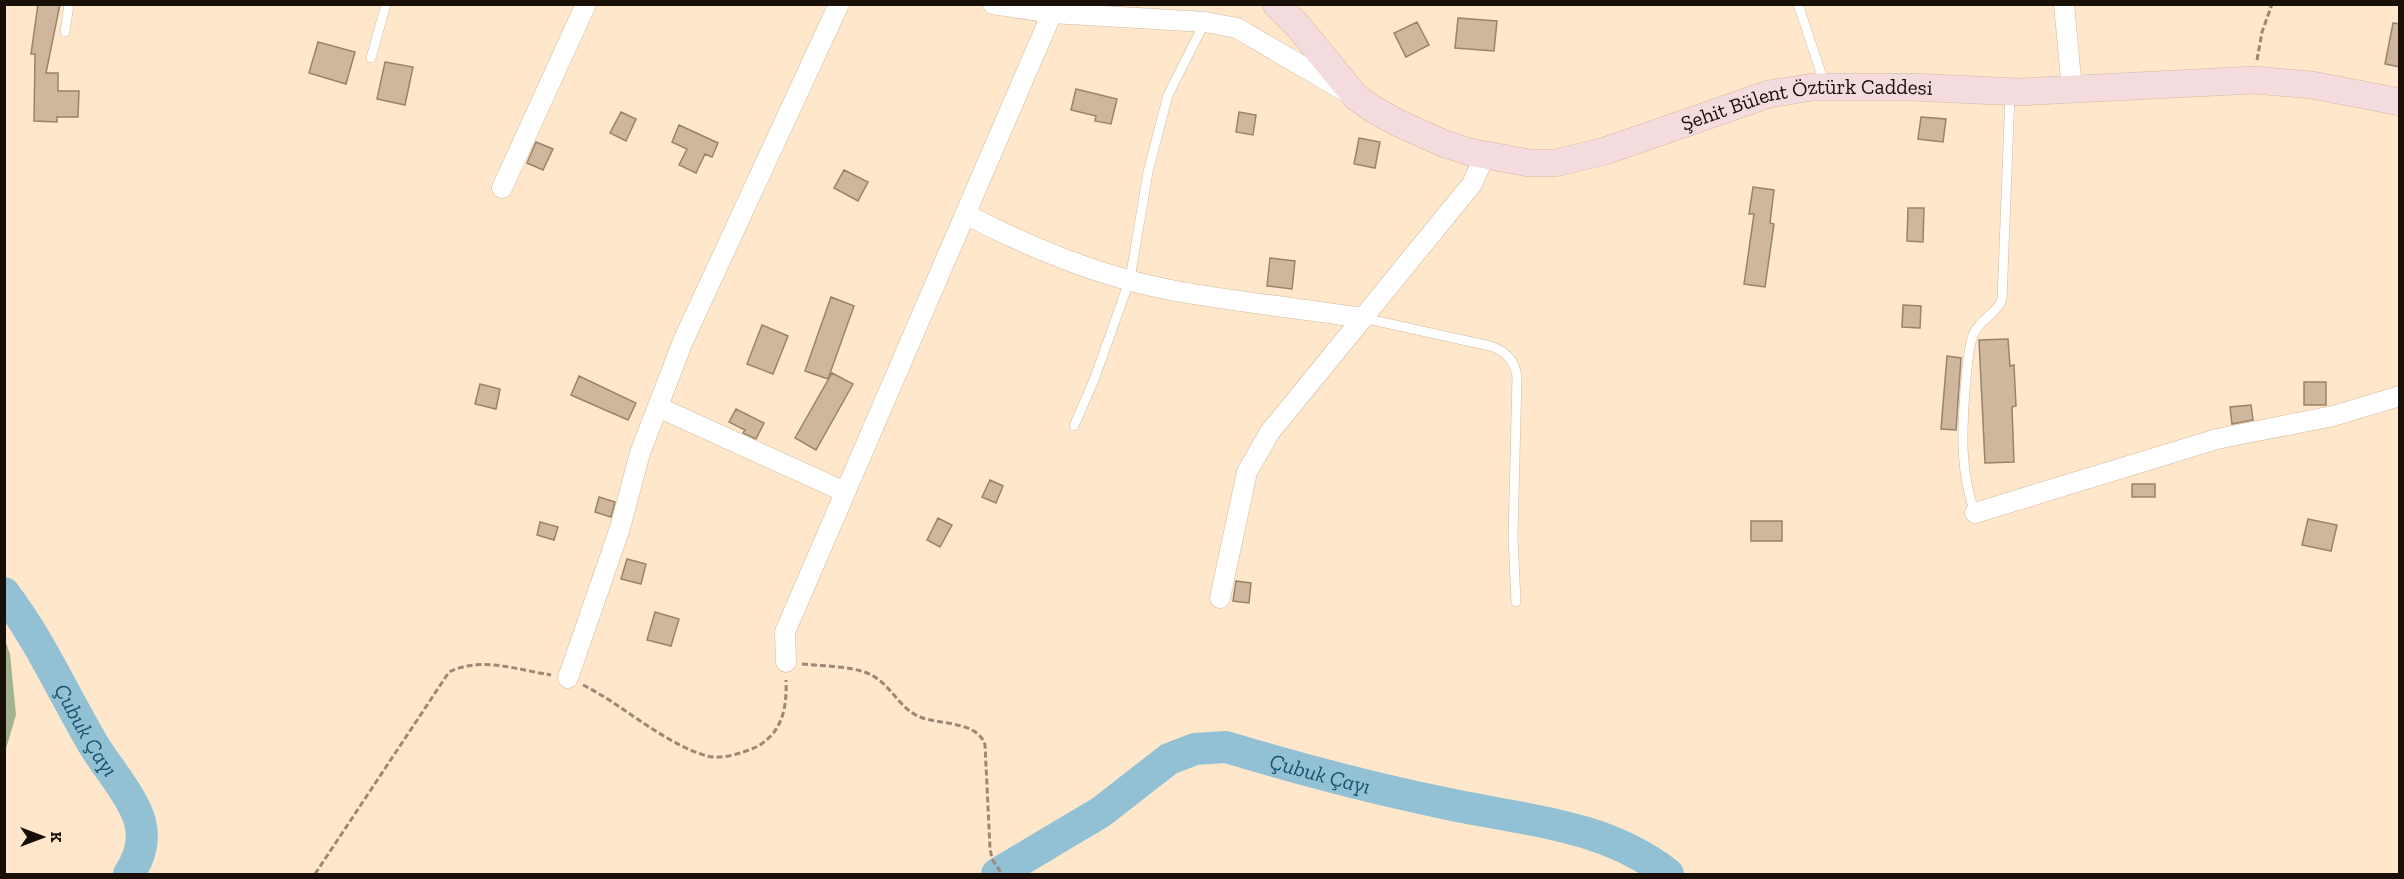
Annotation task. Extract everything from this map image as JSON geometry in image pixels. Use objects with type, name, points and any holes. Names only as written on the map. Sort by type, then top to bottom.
[{"type":"street","points":[[502,188],[586,4]]},
{"type":"street","points":[[568,678],[620,528],[640,453],[683,341],[839,4]]},
{"type":"street","points":[[993,4],[1052,13],[1205,22],[1237,28],[1356,97]]},
{"type":"street","name":"Şehit Bülent Öztürk Caddesi","points":[[1276,4],[1299,27],[1356,97],[1398,123],[1444,144],[1529,163],[1555,163],[1575,159],[1675,129],[1769,94],[1790,89],[1911,87],[2010,92],[2254,80],[2312,85],[2400,102]]},
{"type":"street","points":[[2064,4],[2072,90]]},
{"type":"street","points":[[786,663],[785,632],[1052,13]]},
{"type":"street","points":[[1220,598],[1247,472],[1270,432],[1472,184],[1485,155]]},
{"type":"street","points":[[965,214],[1011,237],[1130,279],[1170,290],[1362,318]]},
{"type":"street","points":[[1975,513],[2217,439],[2334,416],[2400,396]]},
{"type":"street","points":[[658,407],[845,492]]},
{"type":"lane","points":[[65,32],[69,4]]},
{"type":"lane","points":[[371,58],[386,4]]},
{"type":"lane","points":[[1798,4],[1826,87]]},
{"type":"lane","points":[[1074,426],[1094,380],[1130,279],[1148,172],[1168,94],[1205,22]]},
{"type":"lane","points":[[1975,513],[1968,494],[1961,446],[1968,352],[1974,332],[1996,311],[2002,300],[2010,92]]},
{"type":"lane","points":[[1362,318],[1490,346],[1499,349],[1512,360],[1517,376],[1513,538],[1516,602]]},
{"type":"path","points":[[2254,80],[2262,32],[2272,4]]},
{"type":"path","points":[[315,874],[449,672],[468,664],[484,664],[568,678],[664,735],[709,757],[724,756],[766,742],[780,723],[787,703],[786,663],[864,672],[882,681],[905,706],[916,714],[977,732],[985,745],[992,859],[1002,874]]},
{"type":"green space","points":[[5,640],[10,654],[16,715],[5,752]]},
{"type":"building","points":[[38,4],[60,4],[46,73],[58,73],[58,91],[79,91],[78,117],[57,117],[57,122],[34,121],[35,54],[31,54]]},
{"type":"building","points":[[1458,18],[1497,21],[1494,51],[1455,48]]},
{"type":"building","points":[[1417,22],[1429,45],[1406,57],[1394,33]]},
{"type":"building","points":[[2393,23],[2400,24],[2400,67],[2385,64]]},
{"type":"building","points":[[318,42],[355,52],[346,84],[309,73]]},
{"type":"building","points":[[385,62],[413,67],[405,105],[377,99]]},
{"type":"building","points":[[1076,89],[1117,99],[1111,124],[1095,121],[1096,116],[1071,110]]},
{"type":"building","points":[[621,112],[636,119],[626,141],[610,133]]},
{"type":"building","points":[[1239,112],[1256,115],[1253,135],[1236,132]]},
{"type":"building","points":[[1921,117],[1946,119],[1943,142],[1918,139]]},
{"type":"building","points":[[679,125],[718,143],[712,157],[705,154],[696,173],[679,165],[687,149],[672,142]]},
{"type":"building","points":[[1359,138],[1380,142],[1375,168],[1354,164]]},
{"type":"building","points":[[536,142],[553,149],[543,170],[527,163]]},
{"type":"building","points":[[844,170],[868,182],[858,201],[834,188]]},
{"type":"building","points":[[1753,187],[1774,190],[1770,223],[1774,224],[1765,287],[1744,284],[1754,214],[1749,214]]},
{"type":"building","points":[[1908,208],[1924,208],[1923,242],[1907,241]]},
{"type":"building","points":[[1270,258],[1295,261],[1292,289],[1267,286]]},
{"type":"building","points":[[831,297],[854,306],[828,379],[805,371]]},
{"type":"building","points":[[1903,305],[1921,306],[1920,328],[1902,327]]},
{"type":"building","points":[[762,325],[788,336],[773,374],[747,364]]},
{"type":"building","points":[[2008,339],[2010,366],[2014,365],[2016,406],[2012,407],[2014,462],[1985,463],[1979,340]]},
{"type":"building","points":[[1947,356],[1961,358],[1956,430],[1941,429]]},
{"type":"building","points":[[832,373],[853,384],[816,450],[795,438]]},
{"type":"building","points":[[579,376],[636,403],[628,420],[571,395]]},
{"type":"building","points":[[2304,382],[2326,382],[2326,405],[2304,405]]},
{"type":"building","points":[[480,384],[500,389],[496,409],[475,404]]},
{"type":"building","points":[[2251,405],[2253,420],[2232,424],[2230,407]]},
{"type":"building","points":[[736,409],[764,423],[756,439],[743,433],[745,430],[729,422]]},
{"type":"building","points":[[990,480],[1003,486],[996,503],[982,497]]},
{"type":"building","points":[[2132,484],[2155,484],[2155,497],[2132,497]]},
{"type":"building","points":[[599,497],[615,502],[611,517],[595,512]]},
{"type":"building","points":[[938,518],[952,525],[940,547],[927,540]]},
{"type":"building","points":[[2308,519],[2337,525],[2331,551],[2302,545]]},
{"type":"building","points":[[1751,521],[1782,521],[1782,541],[1751,541]]},
{"type":"building","points":[[540,522],[558,527],[554,540],[537,535]]},
{"type":"building","points":[[627,559],[646,564],[641,584],[621,579]]},
{"type":"building","points":[[1236,581],[1251,583],[1249,603],[1233,601]]},
{"type":"building","points":[[655,612],[679,619],[671,646],[647,640]]},
{"type":"waterway","name":"Çubuk Çayı","points":[[4,593],[29,629],[93,744],[137,813],[141,829],[141,843],[136,862],[129,874]]},
{"type":"waterway","name":"Çubuk Çayı","points":[[997,874],[1101,812],[1169,759],[1195,749],[1226,747],[1385,790],[1587,833],[1615,843],[1668,874]]}]
